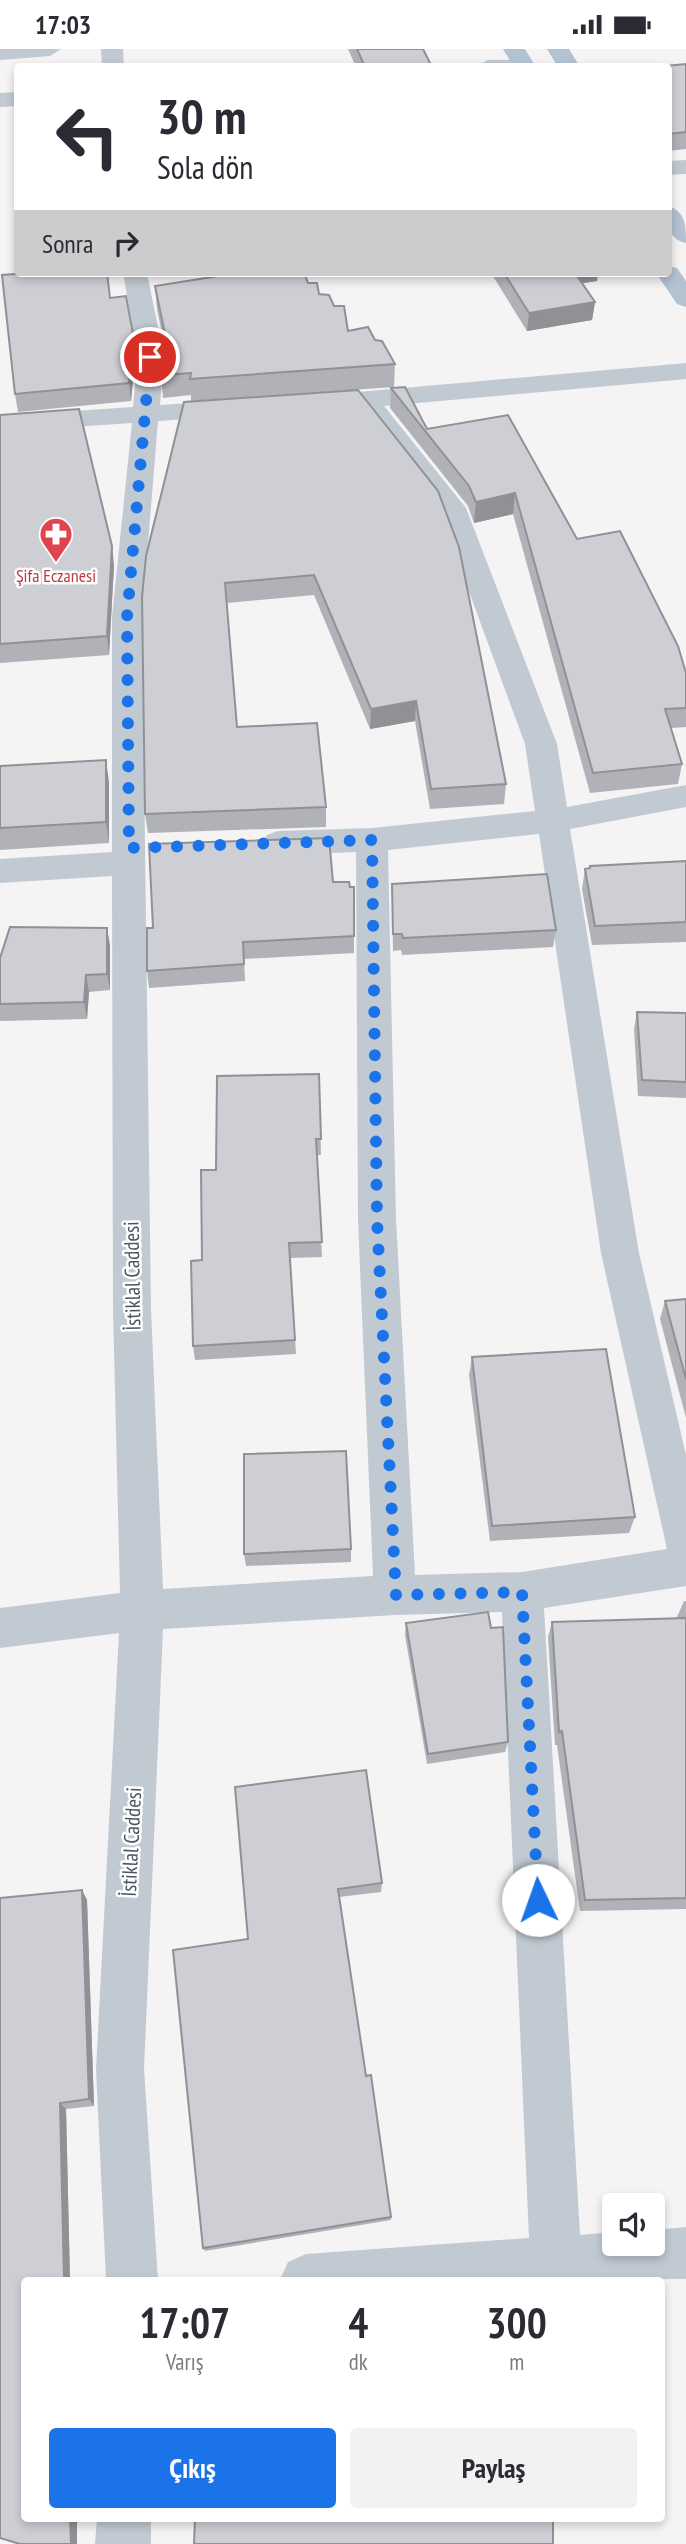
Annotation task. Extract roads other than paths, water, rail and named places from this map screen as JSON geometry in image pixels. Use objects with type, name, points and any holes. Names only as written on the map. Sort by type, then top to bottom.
[{"type":"main road","points":[[672,218],[686,236]]},
{"type":"main road","points":[[671,277],[686,299]]},
{"type":"street","points":[[0,53],[50,49]]},
{"type":"street","name":"İstiklal Caddesi","points":[[131,2277],[120,2069],[142,1610],[132,1310],[138,853],[127,617],[150,357],[141,277]]},
{"type":"street","points":[[686,371],[352,401],[452,509],[541,744],[620,1253],[686,1545]]},
{"type":"street","points":[[0,424],[255,407]]},
{"type":"street","points":[[250,844],[372,840],[552,821],[686,796]]},
{"type":"street","points":[[372,840],[377,1219],[396,1595]]},
{"type":"street","points":[[0,871],[138,853]]},
{"type":"street","points":[[0,1628],[142,1610],[396,1595],[522,1592],[686,1566]]},
{"type":"street","points":[[522,1592],[556,2263]]},
{"type":"street","points":[[350,2277],[686,2253]]},
{"type":"street","points":[[123,2544],[124,2522]]},
{"type":"place","name":"Şifa Eczanesi","points":[[56,564]]}]
